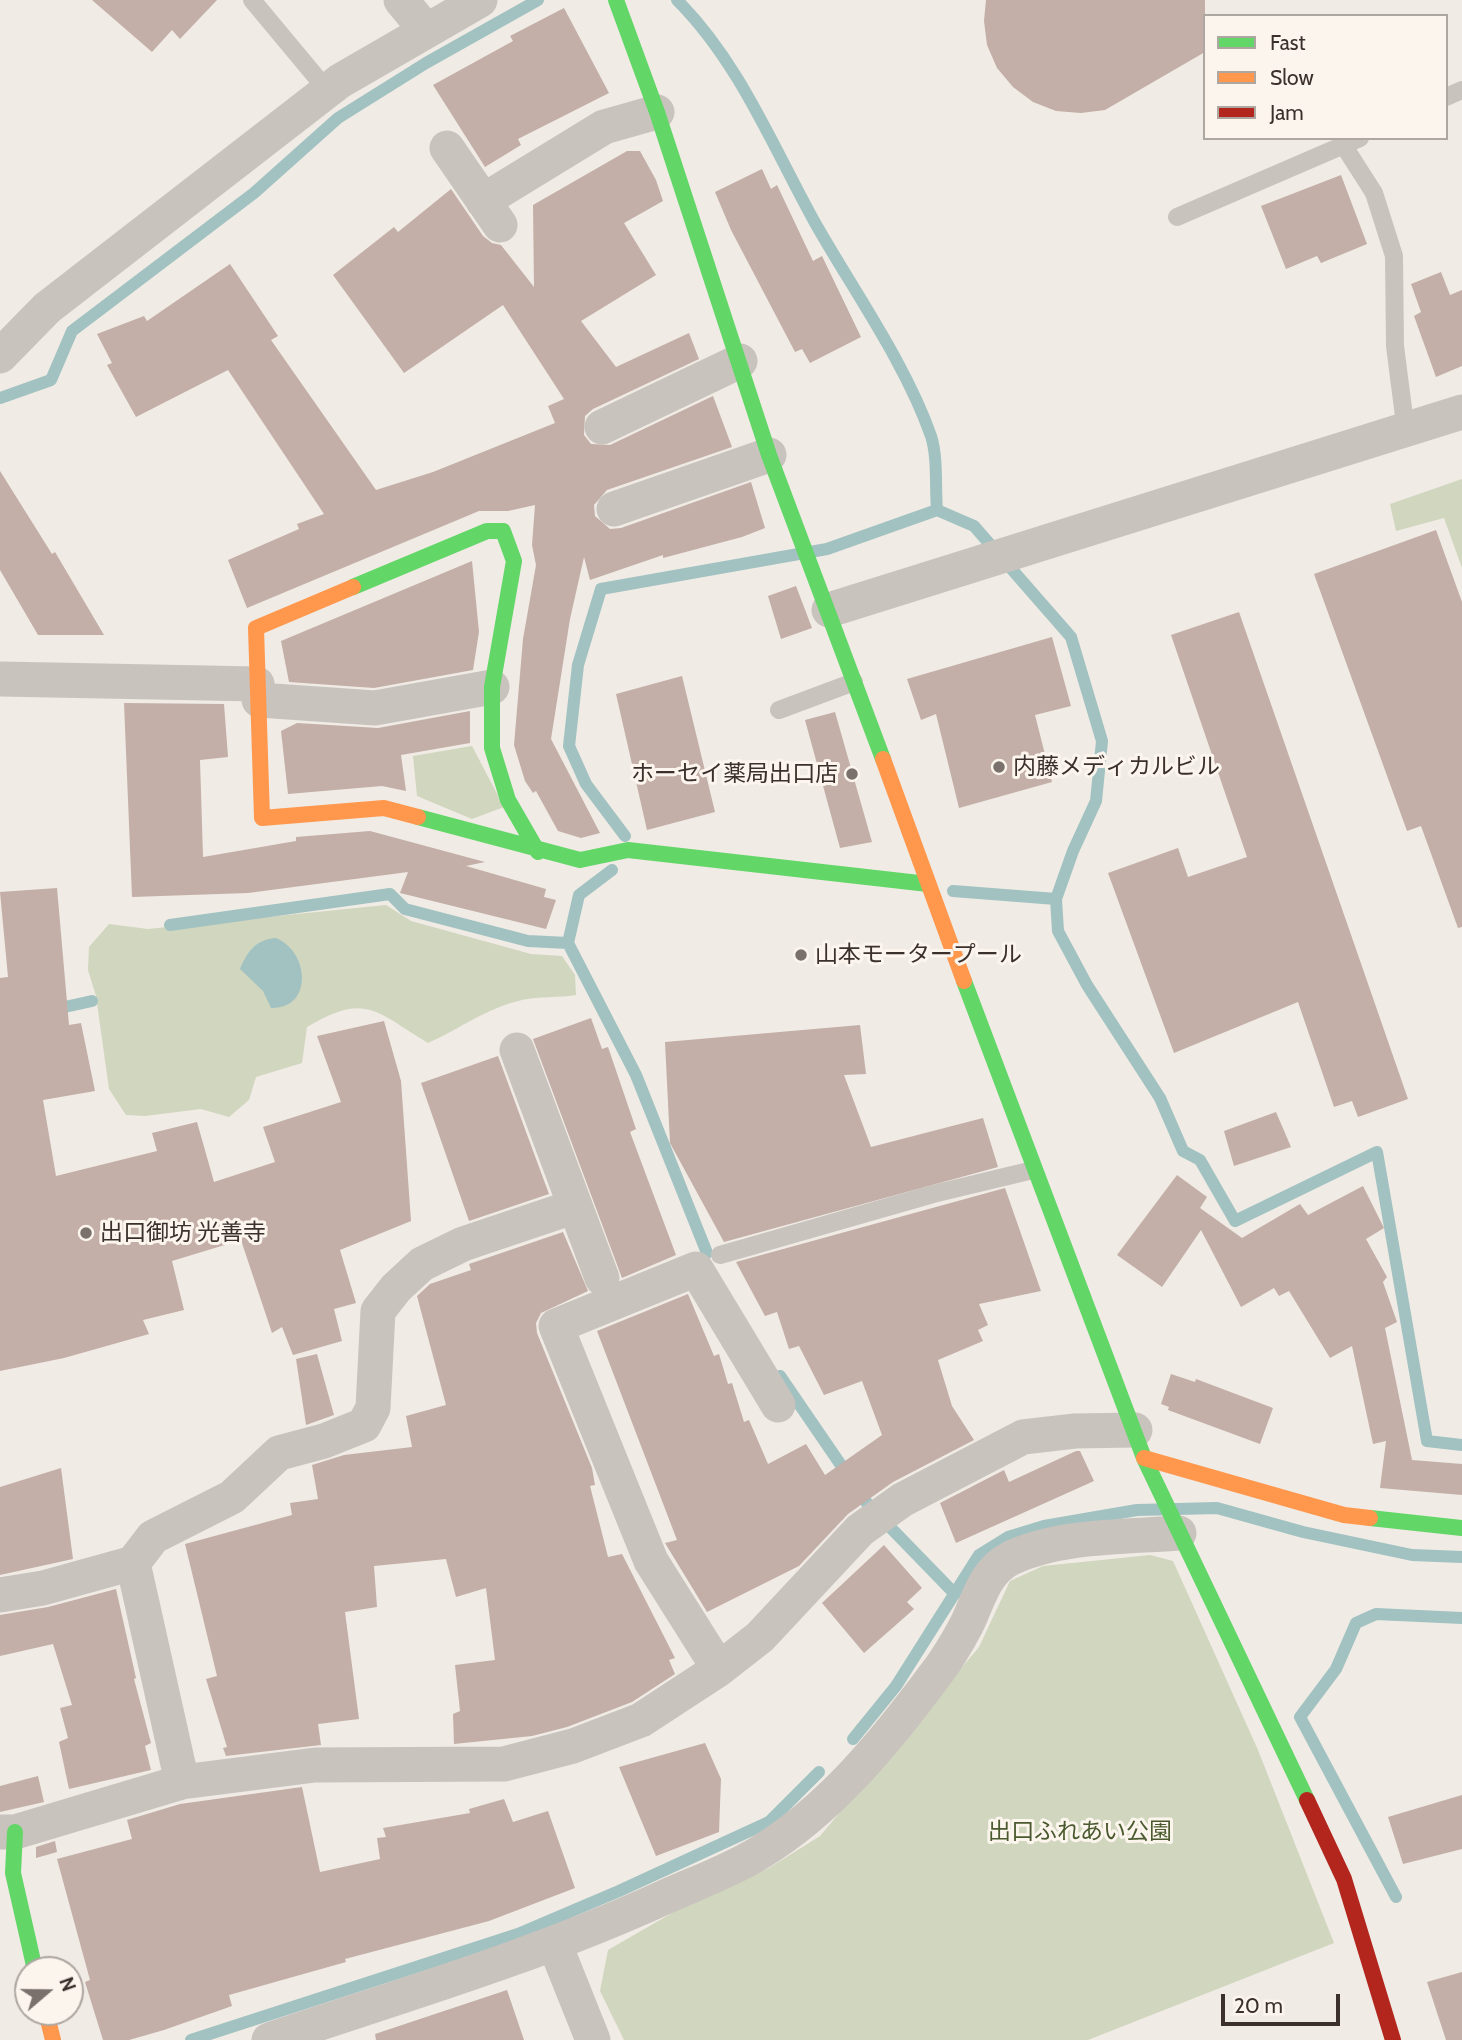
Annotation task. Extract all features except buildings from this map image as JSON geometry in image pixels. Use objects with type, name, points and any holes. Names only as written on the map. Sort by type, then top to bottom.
[{"type":"street","points":[[401,0],[425,29]]},
{"type":"street","points":[[0,356],[47,308],[327,90],[425,29],[480,0]]},
{"type":"street","points":[[616,0],[657,112],[769,455],[830,610],[1032,1170],[1140,1444],[1177,1528],[1344,1879],[1394,2040]]},
{"type":"street","points":[[447,148],[491,213],[604,127],[657,112]]},
{"type":"street","points":[[602,427],[740,361]]},
{"type":"street","points":[[830,610],[1406,432],[1462,412]]},
{"type":"street","points":[[614,509],[769,455]]},
{"type":"street","points":[[538,852],[508,800],[492,748],[492,687],[514,561],[503,531],[487,531],[256,628],[262,818],[384,808],[538,852],[580,860],[628,850],[928,884]]},
{"type":"street","points":[[0,679],[258,692],[375,708],[492,687]]},
{"type":"street","points":[[517,1050],[573,1207],[602,1278]]},
{"type":"street","points":[[0,1595],[43,1588],[133,1563],[153,1537],[232,1497],[279,1453],[324,1441],[364,1425],[373,1408],[378,1311],[422,1264],[463,1244],[573,1207]]},
{"type":"street","points":[[719,1669],[651,1561],[556,1325],[696,1269],[778,1405]]},
{"type":"street","points":[[32,1956],[13,1873],[8,1832],[182,1782],[314,1765],[504,1764],[573,1746],[641,1720],[719,1669],[760,1637],[860,1530],[902,1500],[1023,1437],[1075,1431],[1140,1444],[1344,1515],[1462,1528]]},
{"type":"street","points":[[269,2040],[464,1978],[555,1945],[757,1854],[810,1818],[856,1771],[937,1674],[967,1625],[985,1581],[995,1569],[1012,1558],[1071,1542],[1177,1528]]},
{"type":"street","points":[[133,1563],[182,1782]]},
{"type":"street","points":[[555,1945],[593,2040]]},
{"type":"lane","points":[[252,0],[327,90]]},
{"type":"lane","points":[[1177,217],[1352,142],[1374,193],[1394,256],[1395,346],[1406,432]]},
{"type":"lane","points":[[779,710],[854,682]]},
{"type":"lane","points":[[720,1255],[933,1194],[1032,1170]]},
{"type":"green space","points":[[1462,479],[1462,568],[1444,518],[1396,531],[1390,504]]},
{"type":"green space","points":[[472,746],[504,807],[472,819],[417,796],[413,756]]},
{"type":"green space","points":[[386,905],[411,921],[531,954],[562,956],[575,975],[576,995],[528,999],[509,1004],[485,1013],[428,1043],[370,1010],[343,1010],[307,1027],[302,1063],[256,1077],[249,1100],[229,1117],[201,1109],[145,1116],[126,1115],[109,1089],[96,996],[88,970],[89,947],[109,924],[148,929]]},
{"type":"green space","name":"出口ふれあい公園","points":[[1150,1555],[1173,1561],[1258,1750],[1334,1943],[1088,2040],[624,2040],[600,1991],[608,1950],[679,1909],[769,1868],[820,1836],[979,1647],[1010,1581],[1043,1566]]},
{"type":"water","points":[[276,938],[287,945],[295,955],[302,978],[295,999],[285,1006],[271,1008],[263,991],[240,969],[253,948],[263,941]]},
{"type":"waterway","points":[[0,398],[51,380],[72,331],[254,193],[338,118],[426,63],[538,0]]},
{"type":"waterway","points":[[677,0],[699,24],[737,77],[814,221],[907,381],[931,436],[937,510]]},
{"type":"waterway","points":[[625,836],[586,784],[569,746],[578,665],[601,589],[827,549],[937,510],[974,526],[1071,637],[1102,741],[1096,801],[1073,851],[1056,899],[1058,931],[1087,985],[1160,1098],[1183,1151],[1200,1160],[1235,1221],[1377,1152],[1427,1441],[1462,1445]]},
{"type":"waterway","points":[[170,925],[390,894],[405,909],[528,941],[568,943],[579,895],[612,870]]},
{"type":"waterway","points":[[953,891],[1056,899]]},
{"type":"waterway","points":[[568,943],[636,1075],[707,1253]]},
{"type":"waterway","points":[[51,1010],[92,1001]]},
{"type":"waterway","points":[[780,1376],[871,1509]]},
{"type":"waterway","points":[[853,1739],[896,1686],[979,1555],[1008,1537],[1044,1526],[1137,1510],[1217,1508],[1303,1532],[1412,1555],[1462,1557]]},
{"type":"waterway","points":[[887,1524],[955,1594]]},
{"type":"waterway","points":[[1396,1897],[1300,1717],[1336,1669],[1356,1623],[1376,1614],[1462,1618]]},
{"type":"waterway","points":[[191,2040],[518,1934],[619,1891],[769,1822],[819,1772]]},
{"type":"traffic: fast","points":[[616,0],[657,112],[769,455],[883,759]]},
{"type":"traffic: fast","points":[[353,587],[487,531],[503,531],[514,561],[492,687],[492,748],[508,800],[538,852]]},
{"type":"traffic: fast","points":[[418,817],[580,860],[628,850],[928,884]]},
{"type":"traffic: fast","points":[[964,981],[1144,1458],[1307,1800]]},
{"type":"traffic: fast","points":[[1370,1518],[1462,1528]]},
{"type":"traffic: fast","points":[[15,1832],[13,1873],[32,1956]]},
{"type":"traffic: slow","points":[[353,587],[256,628],[262,818],[384,808],[418,817]]},
{"type":"traffic: slow","points":[[883,759],[964,981]]},
{"type":"traffic: slow","points":[[1144,1458],[1344,1515],[1370,1518]]},
{"type":"traffic: slow","points":[[50,2026],[53,2040]]},
{"type":"traffic: jam","points":[[1307,1800],[1344,1879],[1393,2040]]},
{"type":"place","name":"内藤メディカルビル","points":[[999,767]]},
{"type":"place","name":"ホーセイ薬局出口店","points":[[852,774]]},
{"type":"place","name":"山本モータープール","points":[[801,955]]},
{"type":"place","name":"出口御坊 光善寺","points":[[86,1233]]}]
